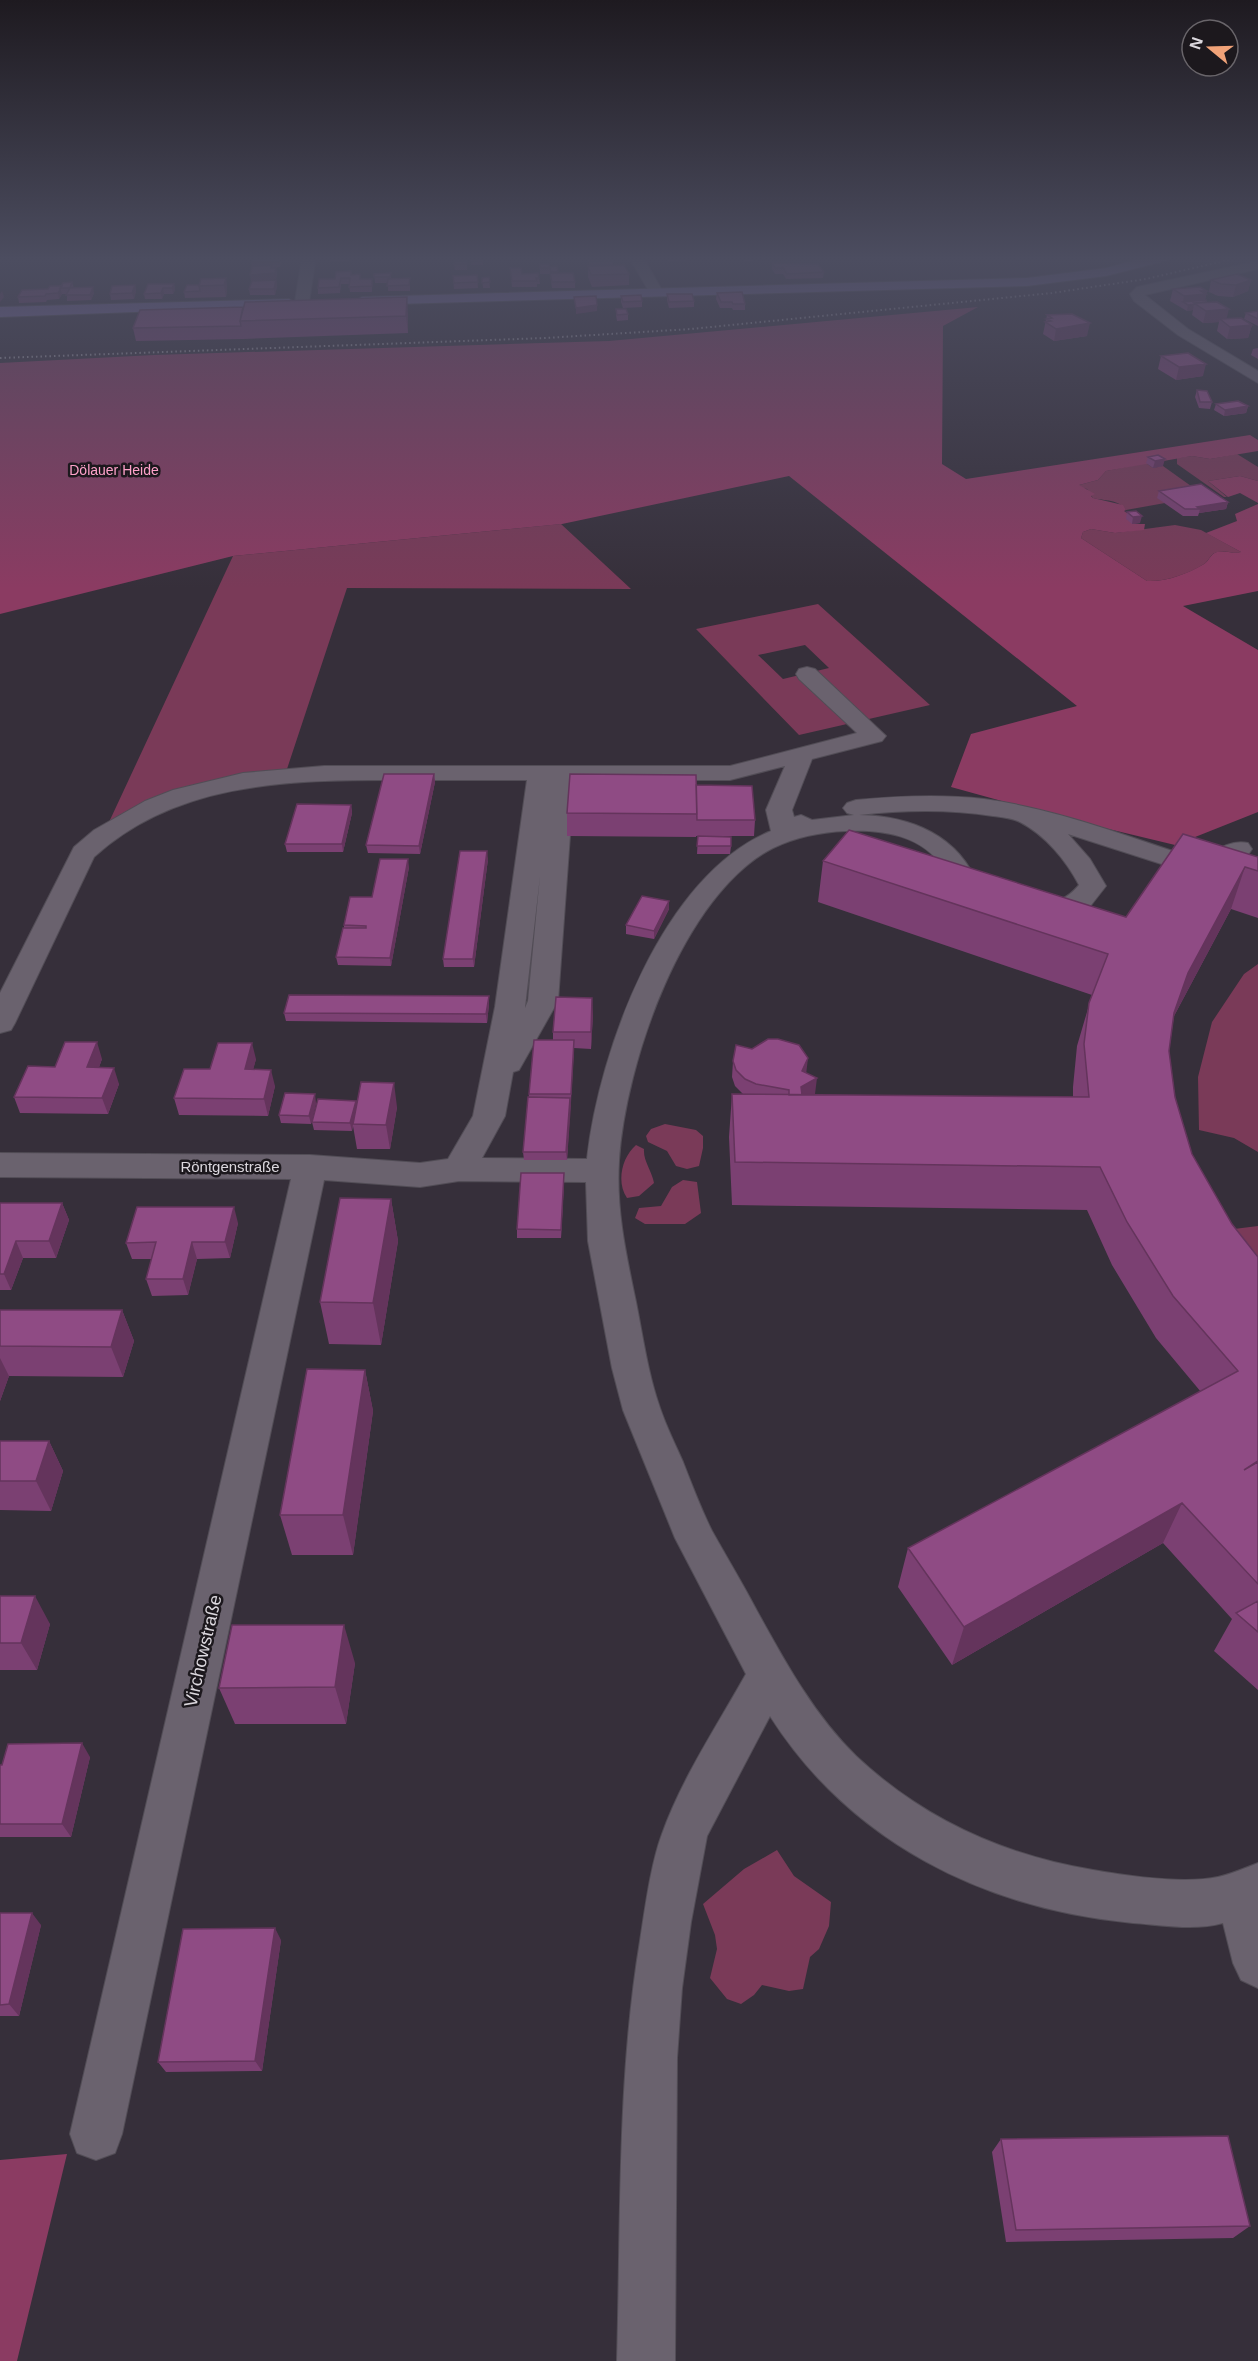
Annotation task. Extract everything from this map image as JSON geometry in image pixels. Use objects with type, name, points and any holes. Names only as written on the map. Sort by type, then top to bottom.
[{"type":"street","points":[[1240,367],[1258,378]]},
{"type":"street","points":[[730,773],[873,736],[807,674]]},
{"type":"street","points":[[802,755],[782,822],[723,873],[703,897],[675,941],[644,1002],[626,1046],[610,1112],[602,1171],[605,1242],[638,1398],[694,1535],[769,1675],[812,1740],[839,1771],[894,1817],[955,1852],[993,1869],[1041,1883],[1122,1899],[1214,1902],[1249,1891],[1258,1963]]},
{"type":"street","points":[[494,1088],[543,1001],[551,773]]},
{"type":"street","points":[[459,1169],[489,1116],[551,773]]},
{"type":"street","points":[[0,1023],[83,853],[103,835],[154,806],[212,786],[285,775],[730,773],[759,780],[768,785],[782,822]]},
{"type":"street","points":[[782,822],[819,814],[880,806],[930,803],[963,805],[1028,816],[1202,869],[1239,849]]},
{"type":"street","points":[[782,822],[861,822],[888,825],[925,837],[951,857],[961,871],[967,892],[1044,911],[1078,903],[1093,886],[1082,863],[1048,830],[1028,816]]},
{"type":"street","points":[[510,1007],[543,1001]]},
{"type":"street","name":"Röntgenstraße","points":[[0,1166],[310,1167],[420,1175],[459,1169],[602,1171]]},
{"type":"street","name":"Virchowstraße","points":[[96,2134],[310,1167]]},
{"type":"street","points":[[646,2361],[651,2058],[657,1988],[667,1922],[684,1836],[696,1807],[769,1675]]},
{"type":"shaded area","points":[[1237,454],[1258,467],[1258,481],[1240,476],[1208,481],[1227,497],[1177,464],[1177,458],[1192,456],[1210,459]]},
{"type":"shaded area","points":[[1146,463],[1153,468],[1163,466],[1191,486],[1158,498],[1165,503],[1126,510],[1115,502],[1093,498],[1087,489],[1079,487],[1079,485],[1098,480],[1106,471]]},
{"type":"shaded area","points":[[561,524],[631,589],[347,588],[285,775],[243,780],[103,835],[233,556]]},
{"type":"shaded area","points":[[1175,525],[1201,530],[1241,552],[1215,553],[1204,564],[1184,574],[1169,579],[1147,581],[1081,538],[1083,532],[1091,529],[1115,533]]},
{"type":"shaded area","points":[[818,604],[930,705],[799,735],[696,629]],"holes":[[[805,645],[829,668],[783,679],[758,655]]]},
{"type":"shaded area","points":[[1258,964],[1258,1152],[1234,1138],[1199,1130],[1198,1077],[1212,1022],[1244,974]]},
{"type":"shaded area","points":[[665,1124],[696,1130],[703,1136],[699,1166],[687,1169],[676,1166],[667,1151],[648,1142],[646,1136],[651,1129]]},
{"type":"shaded area","points":[[636,1145],[644,1149],[654,1183],[639,1196],[627,1198],[622,1185],[622,1170],[627,1156]]},
{"type":"shaded area","points":[[683,1180],[697,1182],[701,1213],[685,1224],[645,1224],[635,1218],[639,1208],[661,1206],[672,1187]]},
{"type":"shaded area","points":[[1258,1226],[1258,1274],[1226,1230]]},
{"type":"shaded area","points":[[777,1850],[794,1876],[831,1902],[829,1926],[819,1949],[810,1957],[803,1989],[789,1991],[762,1985],[754,1995],[741,2004],[727,1999],[710,1978],[717,1949],[715,1935],[703,1904],[744,1869]]},
{"type":"green space","name":"Dölauer Heide","points":[[0,367],[943,367],[942,464],[966,479],[1250,435],[1258,440],[1258,451],[1210,459],[1192,456],[1106,471],[1098,480],[1079,485],[1095,494],[1091,496],[1093,498],[1123,505],[1126,510],[1124,511],[1134,518],[1132,524],[1145,524],[1144,530],[1115,533],[1091,529],[1083,532],[1081,538],[1147,581],[1169,579],[1184,574],[1204,564],[1217,552],[1241,552],[1206,533],[1237,521],[1235,514],[1258,504],[1258,591],[1183,606],[1258,650],[1258,812],[1175,845],[1063,818],[951,787],[971,734],[1077,706],[789,476],[562,524],[233,556],[0,614]]},
{"type":"green space","points":[[1240,476],[1258,481],[1258,503],[1240,493],[1228,497],[1208,481]]},
{"type":"green space","points":[[67,2154],[17,2361],[0,2361],[0,2160]]},
{"type":"building","points":[[1197,390],[1207,391],[1212,402],[1200,402]]},
{"type":"building","points":[[1238,401],[1248,406],[1225,410],[1216,404]]},
{"type":"building","points":[[1158,455],[1165,459],[1155,461],[1148,457]]},
{"type":"building","points":[[1201,484],[1228,502],[1197,507],[1200,509],[1185,509],[1159,491]]},
{"type":"building","points":[[1136,511],[1142,516],[1133,517],[1127,512]]},
{"type":"building","points":[[384,774],[434,774],[419,846],[366,845]]},
{"type":"building","points":[[570,774],[696,775],[697,814],[567,813]]},
{"type":"building","points":[[696,785],[752,786],[755,820],[697,820]]},
{"type":"building","points":[[297,804],[351,805],[342,844],[285,844]]},
{"type":"building","points":[[849,830],[1126,917],[1183,834],[1258,857],[1258,871],[1245,867],[1188,973],[1174,1013],[1169,1051],[1175,1097],[1192,1154],[1232,1224],[1258,1257],[1258,1461],[1244,1470],[1258,1462],[1258,1584],[1182,1503],[964,1627],[908,1548],[1238,1371],[1173,1296],[1127,1222],[1100,1167],[735,1162],[732,1094],[1089,1097],[1084,1044],[1089,1003],[1108,954],[823,861]]},
{"type":"building","points":[[698,836],[731,837],[731,846],[697,846]]},
{"type":"building","points":[[460,851],[487,851],[473,959],[443,959]]},
{"type":"building","points":[[380,859],[408,859],[390,958],[336,957],[343,928],[366,928],[366,926],[344,925],[350,897],[372,897]]},
{"type":"building","points":[[642,896],[669,901],[654,931],[626,925]]},
{"type":"building","points":[[289,995],[489,996],[486,1014],[284,1013]]},
{"type":"building","points":[[556,997],[592,998],[591,1032],[553,1032]]},
{"type":"building","points":[[768,1039],[778,1039],[799,1045],[808,1058],[802,1071],[817,1078],[801,1087],[802,1095],[789,1095],[789,1090],[756,1084],[745,1079],[736,1070],[733,1061],[736,1045],[752,1049]]},
{"type":"building","points":[[534,1040],[574,1040],[571,1094],[529,1094]]},
{"type":"building","points":[[65,1042],[97,1042],[87,1067],[114,1068],[102,1098],[14,1097],[28,1066],[55,1067]]},
{"type":"building","points":[[218,1043],[252,1043],[245,1069],[271,1070],[264,1099],[174,1098],[184,1069],[210,1069]]},
{"type":"building","points":[[361,1082],[394,1083],[386,1125],[353,1124]]},
{"type":"building","points":[[285,1093],[315,1094],[309,1116],[279,1115]]},
{"type":"building","points":[[528,1097],[570,1098],[566,1152],[523,1152]]},
{"type":"building","points":[[318,1099],[356,1101],[350,1123],[312,1122]]},
{"type":"building","points":[[521,1173],[564,1173],[561,1230],[517,1229]]},
{"type":"building","points":[[340,1198],[391,1199],[373,1303],[320,1302]]},
{"type":"building","points":[[0,1203],[62,1203],[49,1241],[16,1241],[4,1274],[0,1274]]},
{"type":"building","points":[[137,1207],[234,1207],[225,1242],[192,1242],[183,1279],[146,1279],[156,1242],[126,1243]]},
{"type":"building","points":[[0,1310],[122,1310],[111,1347],[0,1346]]},
{"type":"building","points":[[307,1369],[365,1370],[343,1515],[280,1515]]},
{"type":"building","points":[[0,1441],[49,1441],[36,1481],[0,1481]]},
{"type":"building","points":[[0,1596],[35,1596],[21,1643],[0,1643]]},
{"type":"building","points":[[1258,1601],[1258,1632],[1236,1613]]},
{"type":"building","points":[[232,1625],[344,1625],[335,1687],[219,1688]]},
{"type":"building","points":[[82,1743],[62,1824],[0,1824],[0,1765],[2,1765],[8,1744]]},
{"type":"building","points":[[0,1913],[32,1913],[9,2004],[0,2005]]},
{"type":"building","points":[[275,1928],[255,2061],[158,2062],[183,1929]]},
{"type":"building","points":[[1228,2136],[1250,2226],[1016,2230],[1001,2139]]}]
